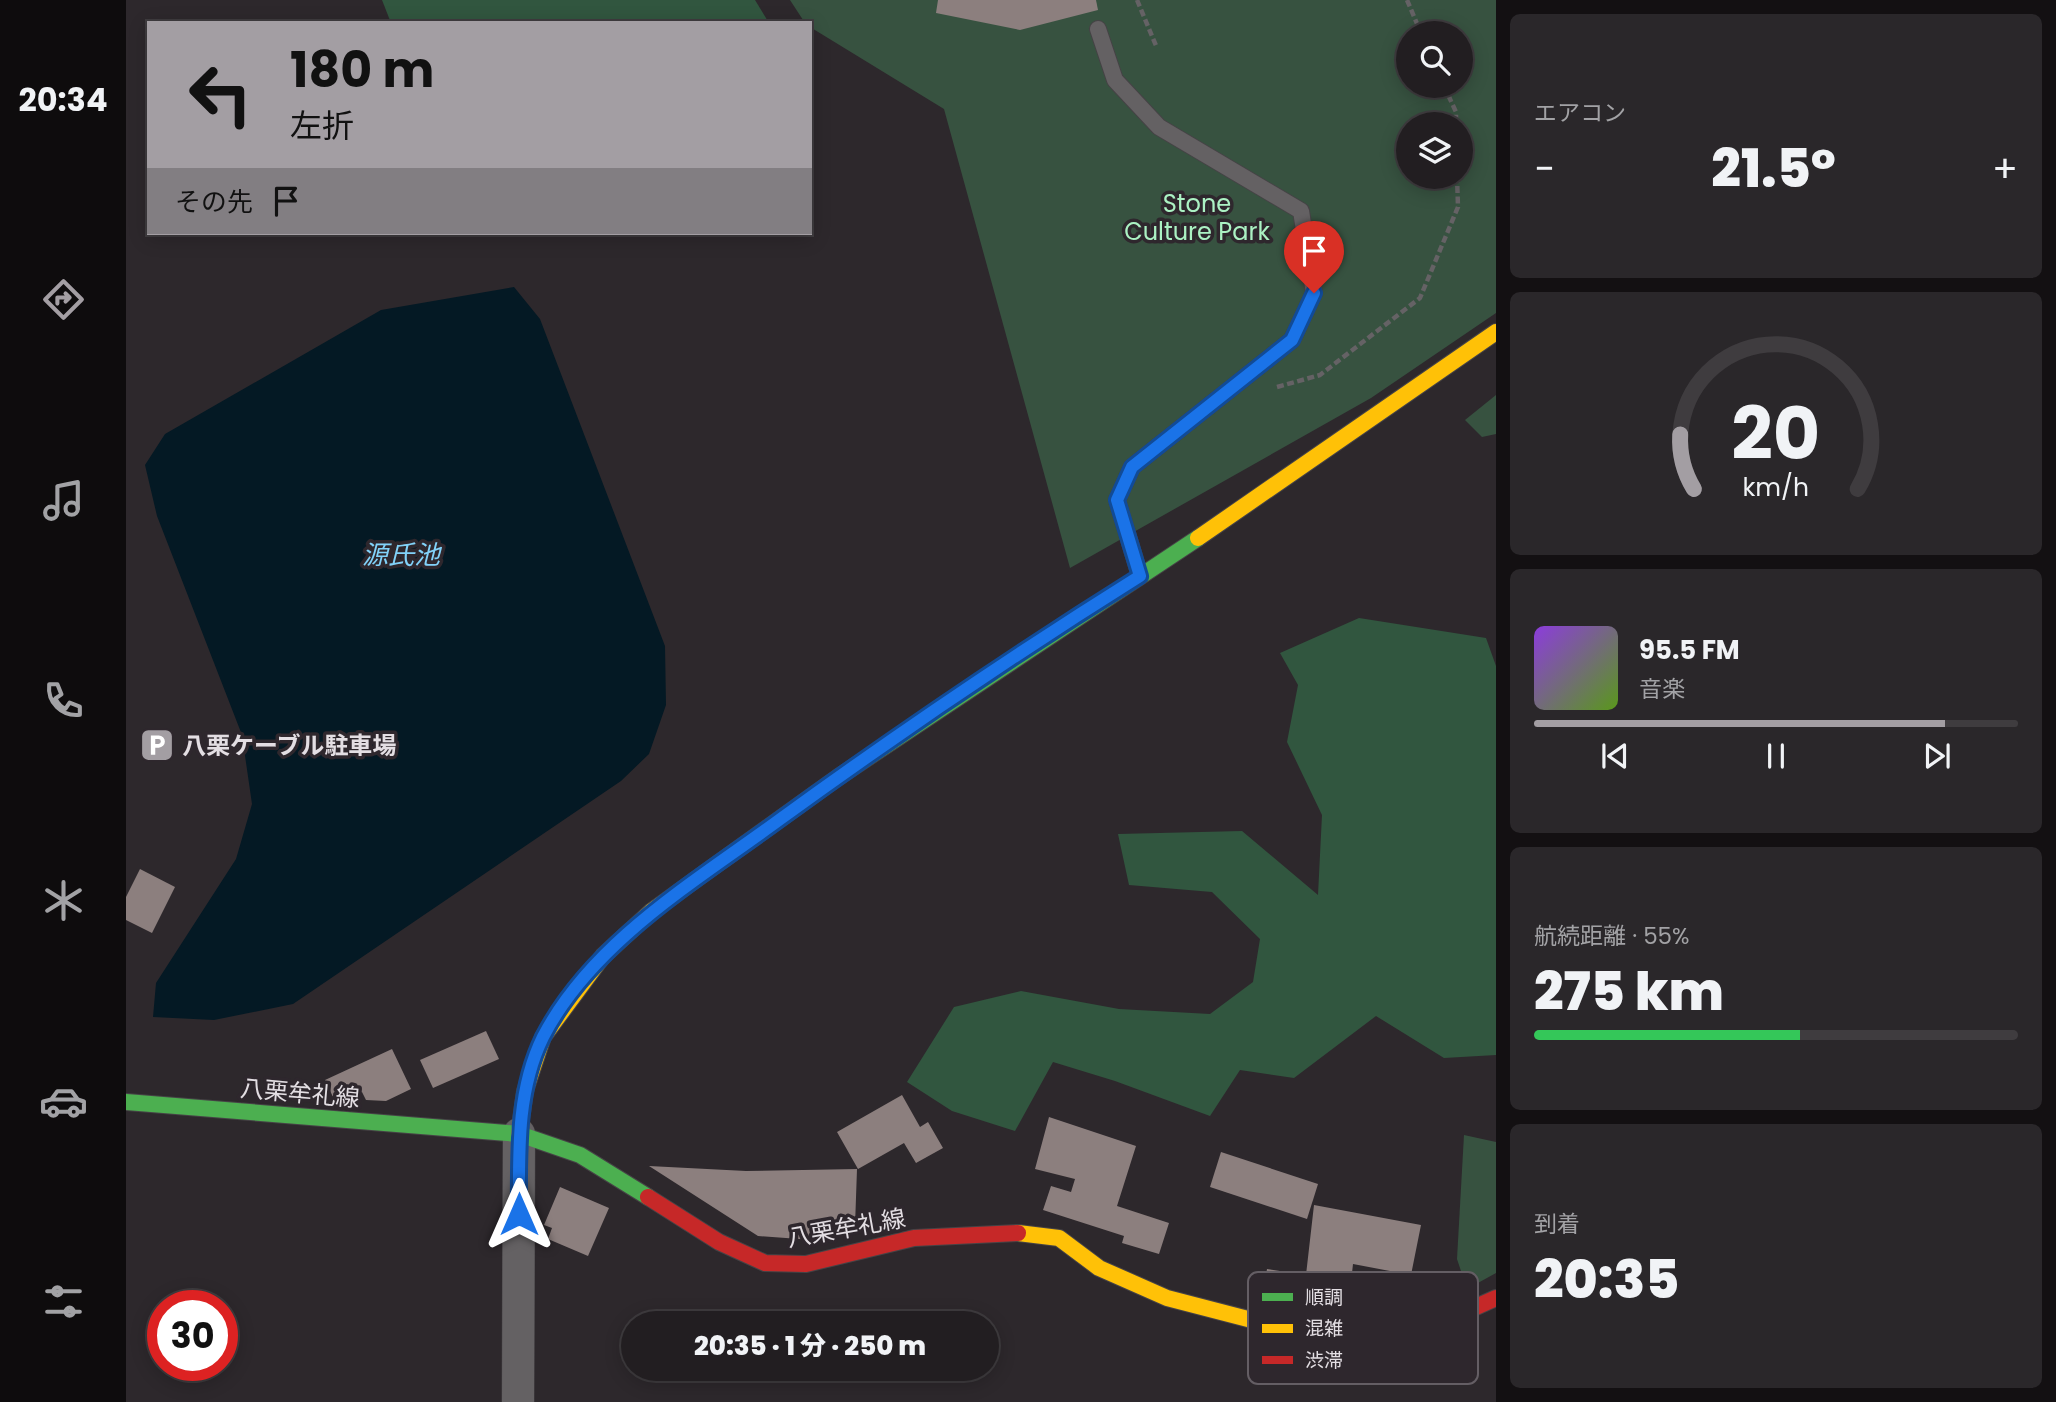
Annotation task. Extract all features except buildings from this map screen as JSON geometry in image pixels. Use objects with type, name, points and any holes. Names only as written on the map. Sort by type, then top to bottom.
[{"type":"main road","points":[[519,1133],[525,1091],[543,1037],[603,956],[652,911],[837,778],[1140,576],[1496,332]]},
{"type":"main road","name":"八栗牟礼線","points":[[126,1102],[519,1133],[580,1155],[719,1242],[765,1263],[806,1264],[914,1238],[1011,1232],[1059,1238],[1099,1268],[1167,1298],[1248,1321]]},
{"type":"main road","name":"八栗牟礼線","points":[[1478,1306],[1496,1298]]},
{"type":"street","points":[[518,1402],[519,1133]]},
{"type":"lane","points":[[1098,29],[1115,80],[1159,127],[1301,212],[1314,293],[1292,340],[1132,467],[1117,500],[1140,576]]},
{"type":"path","points":[[1137,0],[1157,48]]},
{"type":"path","points":[[1407,0],[1416,21]]},
{"type":"path","points":[[1267,390],[1320,374],[1420,298],[1458,207],[1457,189]]},
{"type":"green space","points":[[382,0],[755,0],[768,21],[390,21]]},
{"type":"green space","name":"Stone Culture Park","points":[[790,0],[1496,0],[1496,313],[1371,398],[1070,568],[944,109],[812,28],[812,21],[804,21]]},
{"type":"green space","points":[[1496,395],[1496,434],[1482,437],[1465,420]]},
{"type":"green space","points":[[1359,618],[1486,638],[1496,666],[1496,1055],[1444,1058],[1376,1016],[1294,1078],[1240,1070],[1210,1116],[1115,1081],[1053,1062],[1015,1131],[952,1111],[907,1082],[954,1007],[1021,991],[1119,1009],[1210,1014],[1253,982],[1260,939],[1212,892],[1129,885],[1118,834],[1242,831],[1318,895],[1322,815],[1287,742],[1298,685],[1280,653]]},
{"type":"green space","points":[[1464,1135],[1496,1142],[1496,1273],[1478,1283],[1478,1272],[1461,1272],[1457,1259]]},
{"type":"water","name":"源氏池","points":[[514,287],[540,319],[665,646],[666,705],[649,754],[621,781],[293,1004],[214,1020],[153,1017],[156,983],[236,859],[252,804],[242,735],[157,516],[145,465],[165,434],[381,310]]},
{"type":"traffic: fast","points":[[695,880],[837,778],[1198,538]]},
{"type":"traffic: fast","points":[[126,1102],[519,1134],[580,1155],[648,1197]]},
{"type":"traffic: slow","points":[[1198,538],[1496,332]]},
{"type":"traffic: slow","points":[[519,1134],[525,1091],[543,1037],[603,956],[652,911],[695,880]]},
{"type":"traffic: slow","points":[[1018,1233],[1059,1238],[1099,1268],[1167,1298],[1248,1319]]},
{"type":"traffic: jam","points":[[648,1197],[719,1242],[765,1263],[806,1264],[914,1238],[1018,1233]]},
{"type":"traffic: jam","points":[[1478,1306],[1496,1298]]},
{"type":"place","name":"八栗ケーブル駐車場","points":[[157,745]]},
{"type":"route","points":[[519,1214],[519,1133],[525,1091],[543,1037],[603,956],[652,911],[837,778],[1140,576],[1117,500],[1132,467],[1292,340],[1314,293]]}]
